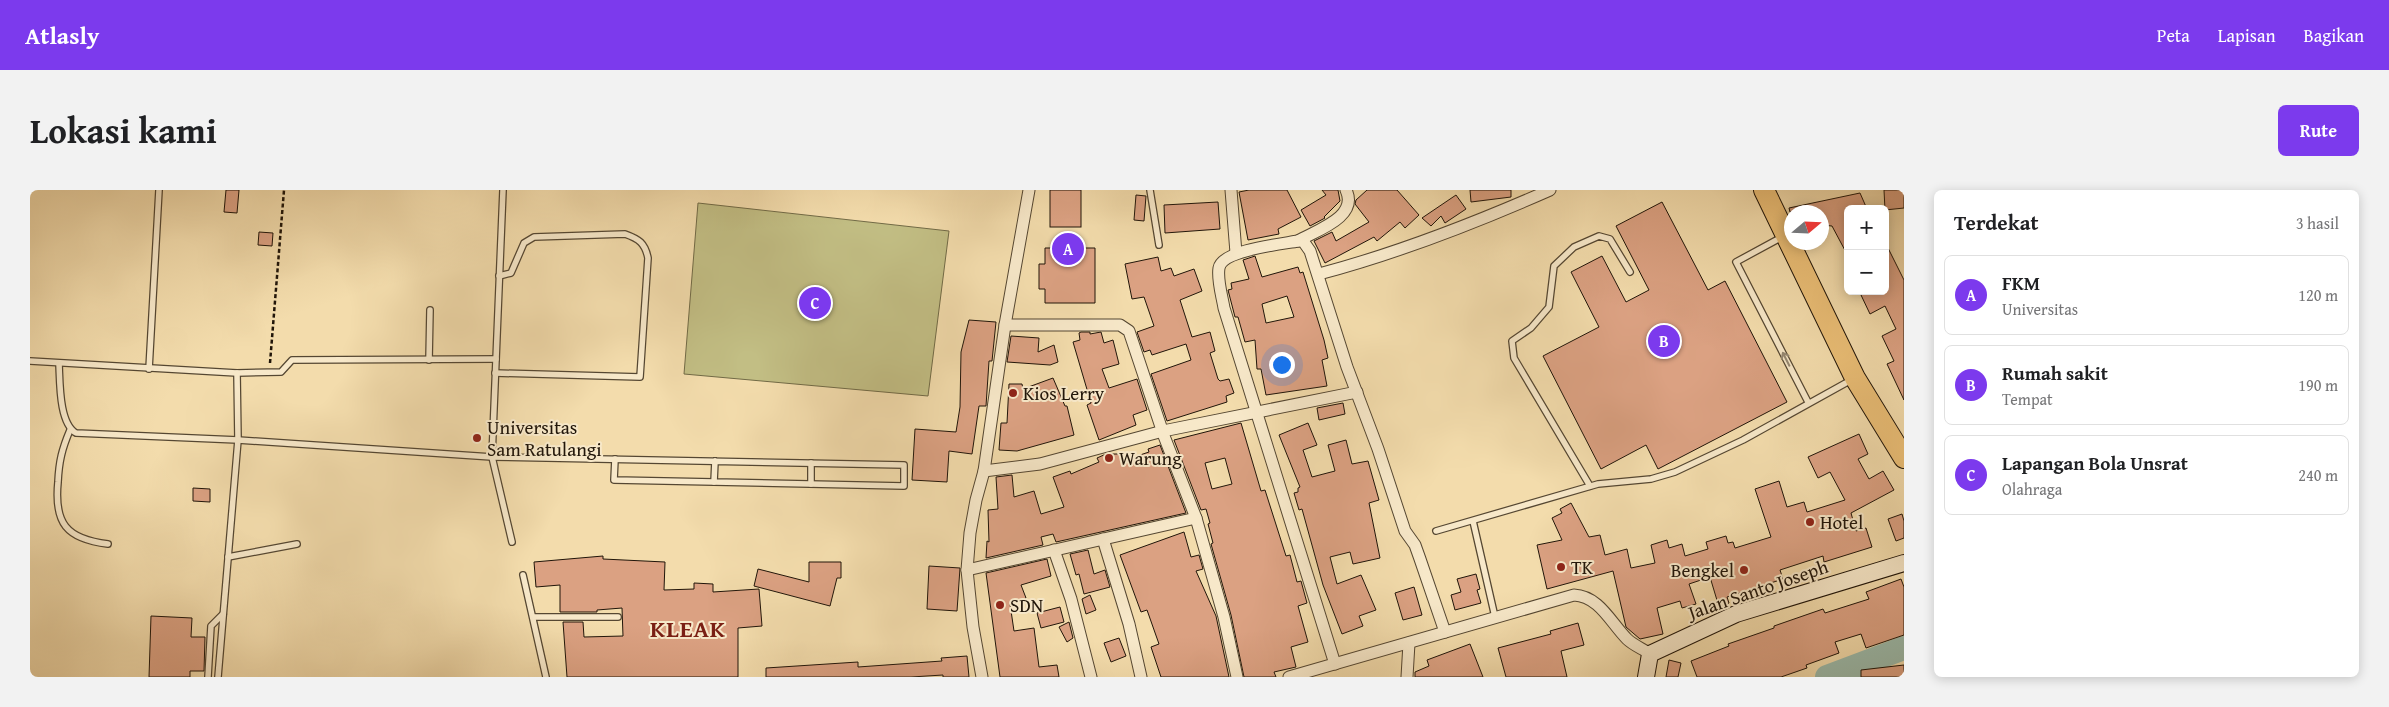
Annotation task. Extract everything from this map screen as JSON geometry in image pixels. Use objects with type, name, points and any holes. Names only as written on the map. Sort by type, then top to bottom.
[{"type":"highway","points":[[1764,190],[1784,231]]},
{"type":"highway","points":[[1793,250],[1855,378],[1903,453]]},
{"type":"main road","name":"Jalan Santo Joseph","points":[[1650,654],[1736,614],[1904,563]]},
{"type":"main road","points":[[1646,677],[1650,654]]},
{"type":"street","points":[[982,677],[973,627],[968,570],[970,533],[984,471],[1005,325],[1029,190]]},
{"type":"street","points":[[1231,190],[1236,253]]},
{"type":"street","points":[[1335,664],[1258,411],[1224,308],[1219,276],[1220,265],[1236,253],[1298,241],[1341,217],[1349,207],[1350,198],[1346,190]]},
{"type":"street","points":[[1319,274],[1369,261],[1465,227],[1550,190]]},
{"type":"street","points":[[1298,241],[1306,244],[1319,274],[1405,531],[1418,552],[1445,632]]},
{"type":"street","points":[[1005,325],[1123,326],[1129,331],[1134,341],[1163,432],[1196,518],[1224,617],[1237,677]]},
{"type":"street","points":[[984,471],[1040,464],[1163,432],[1357,392]]},
{"type":"street","points":[[968,570],[1196,518]]},
{"type":"street","points":[[1103,538],[1129,624],[1141,677]]},
{"type":"street","points":[[1054,550],[1071,599],[1091,677]]},
{"type":"street","points":[[1289,677],[1563,597],[1582,596],[1600,607],[1628,640],[1650,654]]},
{"type":"street","points":[[1407,677],[1409,643]]},
{"type":"lane","points":[[148,369],[159,190]]},
{"type":"lane","points":[[502,190],[492,456],[512,542]]},
{"type":"lane","points":[[1150,190],[1159,245]]},
{"type":"lane","points":[[496,373],[640,377],[648,258],[644,245],[638,239],[626,234],[534,237],[524,243],[511,273],[499,276]]},
{"type":"lane","points":[[1590,486],[1514,358],[1512,341],[1531,328],[1549,307],[1554,266],[1574,248],[1599,236],[1610,239],[1630,272]]},
{"type":"lane","points":[[1784,236],[1736,262],[1808,402]]},
{"type":"lane","points":[[429,360],[430,310]]},
{"type":"lane","points":[[30,361],[237,373],[281,372],[292,360],[496,359]]},
{"type":"lane","points":[[59,364],[62,400],[70,430],[61,450],[57,512],[64,524],[80,538],[108,544]]},
{"type":"lane","points":[[218,677],[238,440],[237,373]]},
{"type":"lane","points":[[1436,531],[1590,486],[1651,479],[1675,472],[1743,440],[1808,402],[1855,378]]},
{"type":"lane","points":[[70,430],[76,434],[238,440],[492,456],[904,465],[904,486],[614,480],[615,459]]},
{"type":"lane","points":[[714,461],[714,482]]},
{"type":"lane","points":[[811,463],[811,484]]},
{"type":"lane","points":[[1473,521],[1496,617]]},
{"type":"lane","points":[[228,557],[297,544]]},
{"type":"lane","points":[[523,575],[546,677]]},
{"type":"lane","points":[[208,677],[211,626],[224,614]]},
{"type":"lane","points":[[533,617],[618,617]]},
{"type":"path","points":[[269,372],[284,190]]},
{"type":"shaded area","points":[[698,203],[949,231],[928,396],[684,374]]},
{"type":"building","points":[[226,190],[239,190],[237,213],[224,212]]},
{"type":"building","points":[[1050,190],[1081,190],[1081,227],[1050,227]]},
{"type":"building","points":[[1249,190],[1287,190],[1301,217],[1278,229],[1279,234],[1248,240],[1239,192]]},
{"type":"building","points":[[1322,190],[1338,190],[1340,201],[1325,218],[1310,226],[1301,210],[1326,195]]},
{"type":"building","points":[[1367,190],[1397,190],[1419,215],[1405,228],[1400,222],[1377,241],[1374,237],[1325,263],[1314,241],[1332,232],[1336,241],[1369,222],[1355,204],[1356,200]]},
{"type":"building","points":[[1470,190],[1511,190],[1511,197],[1471,202]]},
{"type":"building","points":[[1884,190],[1904,190],[1904,208],[1889,210],[1889,205],[1885,205]]},
{"type":"building","points":[[1860,193],[1865,205],[1844,205],[1844,248],[1832,226],[1829,226],[1829,205],[1803,205]]},
{"type":"building","points":[[1136,195],[1146,196],[1144,221],[1134,220]]},
{"type":"building","points":[[1456,195],[1466,209],[1445,223],[1441,216],[1431,226],[1422,218]]},
{"type":"building","points":[[1218,202],[1220,229],[1165,233],[1164,205]]},
{"type":"building","points":[[1662,202],[1708,290],[1725,281],[1787,402],[1658,469],[1646,445],[1601,469],[1543,356],[1599,327],[1571,272],[1602,256],[1626,302],[1649,290],[1616,226]]},
{"type":"building","points":[[259,232],[273,233],[272,246],[258,245]]},
{"type":"building","points":[[1045,248],[1095,248],[1095,303],[1045,303],[1045,289],[1039,289],[1039,264],[1045,264]]},
{"type":"building","points":[[1889,250],[1904,280],[1904,400],[1887,364],[1894,361],[1882,336],[1896,329],[1885,306],[1870,314],[1861,295],[1889,295]]},
{"type":"building","points":[[1255,256],[1262,277],[1298,267],[1300,273],[1303,272],[1328,358],[1322,360],[1327,386],[1266,395],[1261,369],[1257,369],[1255,340],[1245,342],[1238,317],[1235,317],[1228,290],[1232,289],[1231,283],[1249,279],[1243,260]],"holes":[[[1287,296],[1294,317],[1266,323],[1262,304]]]},
{"type":"building","points":[[1158,257],[1161,271],[1171,268],[1174,276],[1194,269],[1202,291],[1180,300],[1192,337],[1210,332],[1215,351],[1210,353],[1218,379],[1220,381],[1229,379],[1234,393],[1226,396],[1227,402],[1167,421],[1151,374],[1191,360],[1186,344],[1152,355],[1150,350],[1144,352],[1137,332],[1154,326],[1144,297],[1132,299],[1125,264]]},
{"type":"building","points":[[969,320],[996,322],[992,361],[989,361],[986,406],[979,406],[972,454],[949,451],[947,482],[912,480],[915,429],[956,432],[960,407],[961,352]]},
{"type":"building","points":[[1090,332],[1090,334],[1101,332],[1104,343],[1113,340],[1119,364],[1102,369],[1109,388],[1137,379],[1147,410],[1133,415],[1136,425],[1099,440],[1087,405],[1091,403],[1073,342],[1080,340],[1079,333]]},
{"type":"building","points":[[1011,336],[1039,338],[1038,352],[1054,345],[1058,362],[1050,365],[1007,362]]},
{"type":"building","points":[[1053,378],[1065,406],[1067,406],[1074,435],[1017,451],[999,450],[1001,423],[1007,423],[1009,384],[1022,384],[1023,389]]},
{"type":"building","points":[[1343,403],[1345,414],[1319,420],[1317,408]]},
{"type":"building","points":[[1241,423],[1261,491],[1265,490],[1286,556],[1290,555],[1297,582],[1301,581],[1307,603],[1298,606],[1308,642],[1291,647],[1296,667],[1274,672],[1276,677],[1244,677],[1231,615],[1211,544],[1213,543],[1206,509],[1201,510],[1174,440]],"holes":[[[1225,458],[1232,484],[1212,489],[1205,463]]]},
{"type":"building","points":[[1308,423],[1317,445],[1303,450],[1312,477],[1335,471],[1328,445],[1346,440],[1352,464],[1368,461],[1379,500],[1369,503],[1380,558],[1353,564],[1350,552],[1330,557],[1337,584],[1361,575],[1376,610],[1359,616],[1363,626],[1342,634],[1323,585],[1302,509],[1299,510],[1294,493],[1298,492],[1300,487],[1279,435]]},
{"type":"building","points":[[1859,434],[1868,454],[1858,459],[1869,479],[1883,471],[1894,490],[1851,513],[1856,531],[1866,528],[1872,547],[1824,562],[1823,556],[1780,570],[1783,579],[1727,597],[1729,603],[1719,607],[1710,577],[1689,584],[1696,604],[1682,608],[1680,601],[1657,608],[1663,634],[1640,639],[1626,627],[1613,571],[1547,589],[1537,545],[1562,540],[1552,518],[1562,513],[1560,509],[1571,503],[1589,537],[1600,535],[1605,555],[1627,549],[1631,568],[1655,563],[1651,545],[1667,540],[1669,548],[1682,544],[1685,556],[1708,549],[1706,542],[1726,536],[1728,543],[1733,542],[1735,548],[1771,537],[1755,489],[1779,481],[1787,507],[1804,502],[1807,512],[1845,500],[1830,472],[1818,478],[1808,457]]},
{"type":"building","points":[[1160,445],[1186,513],[1056,542],[1053,534],[1041,537],[1043,545],[986,558],[987,541],[989,542],[988,510],[998,509],[996,477],[1012,475],[1014,497],[1034,491],[1041,514],[1064,507],[1053,477],[1070,471],[1071,474],[1099,462],[1097,458],[1106,454],[1119,454],[1122,461],[1149,452],[1148,449]]},
{"type":"building","points":[[193,488],[210,489],[210,502],[193,501]]},
{"type":"building","points":[[1902,514],[1904,538],[1896,541],[1888,519]]},
{"type":"building","points":[[1184,532],[1191,557],[1199,555],[1203,569],[1196,571],[1216,616],[1229,677],[1161,677],[1151,647],[1159,644],[1147,610],[1141,612],[1120,555]]},
{"type":"building","points":[[1088,550],[1094,574],[1105,570],[1110,587],[1084,594],[1079,574],[1076,575],[1070,554]]},
{"type":"building","points":[[603,556],[603,559],[665,562],[664,590],[694,589],[694,583],[713,584],[713,592],[759,589],[762,626],[738,628],[738,677],[567,677],[563,622],[583,622],[584,637],[623,636],[622,608],[597,610],[597,612],[560,612],[560,585],[536,587],[534,562]]},
{"type":"building","points":[[1047,559],[1051,576],[1021,585],[1026,598],[1010,604],[1014,631],[1034,628],[1039,667],[1057,665],[1059,677],[1000,677],[986,573]]},
{"type":"building","points":[[809,562],[841,562],[841,578],[837,578],[830,606],[754,586],[758,569],[809,582]]},
{"type":"building","points":[[929,566],[960,568],[957,611],[927,609]]},
{"type":"building","points":[[1476,574],[1480,589],[1477,590],[1481,603],[1455,610],[1451,595],[1461,592],[1457,579]]},
{"type":"building","points":[[1901,579],[1904,587],[1904,635],[1866,648],[1861,634],[1835,642],[1839,653],[1806,665],[1807,668],[1781,677],[1697,677],[1691,661],[1729,646],[1728,644],[1774,628],[1774,626],[1823,609],[1825,613],[1869,599],[1866,592]]},
{"type":"building","points":[[1414,587],[1422,615],[1403,620],[1395,593]]},
{"type":"building","points":[[1090,595],[1096,610],[1086,614],[1082,599]]},
{"type":"building","points":[[1060,607],[1064,622],[1041,628],[1037,613]]},
{"type":"building","points":[[151,616],[192,618],[191,637],[205,637],[204,671],[190,671],[190,677],[149,677]]},
{"type":"building","points":[[1069,622],[1073,638],[1067,642],[1059,627]]},
{"type":"building","points":[[1578,623],[1584,645],[1561,651],[1567,677],[1506,677],[1498,648],[1551,634],[1550,631]]},
{"type":"building","points":[[1119,638],[1126,656],[1111,662],[1104,643]]},
{"type":"building","points":[[1470,644],[1483,677],[1415,677],[1415,672],[1429,666],[1427,660]]},
{"type":"building","points":[[967,656],[969,677],[943,677],[943,675],[911,677],[766,677],[766,668],[858,662],[858,667],[942,661],[941,658]]},
{"type":"building","points":[[1669,660],[1681,663],[1678,677],[1666,677]]},
{"type":"building","points":[[1904,665],[1904,677],[1861,677],[1861,670]]},
{"type":"waterway","points":[[1827,677],[1904,648]]},
{"type":"place","name":"FKM","points":[[1068,249]]},
{"type":"place","name":"Lapangan Bola Unsrat","points":[[815,303]]},
{"type":"place","name":"Rumah sakit","points":[[1664,341]]},
{"type":"place","name":"Kios Lerry","points":[[1013,393]]},
{"type":"place","name":"Universitas Sam Ratulangi","points":[[477,438]]},
{"type":"place","name":"Warung","points":[[1109,458]]},
{"type":"place","name":"Hotel","points":[[1810,522]]},
{"type":"place","name":"TK","points":[[1561,567]]},
{"type":"place","name":"Bengkel","points":[[1744,570]]},
{"type":"place","name":"SDN","points":[[1000,605]]},
{"type":"district","name":"KLEAK","points":[[688,628]]}]
